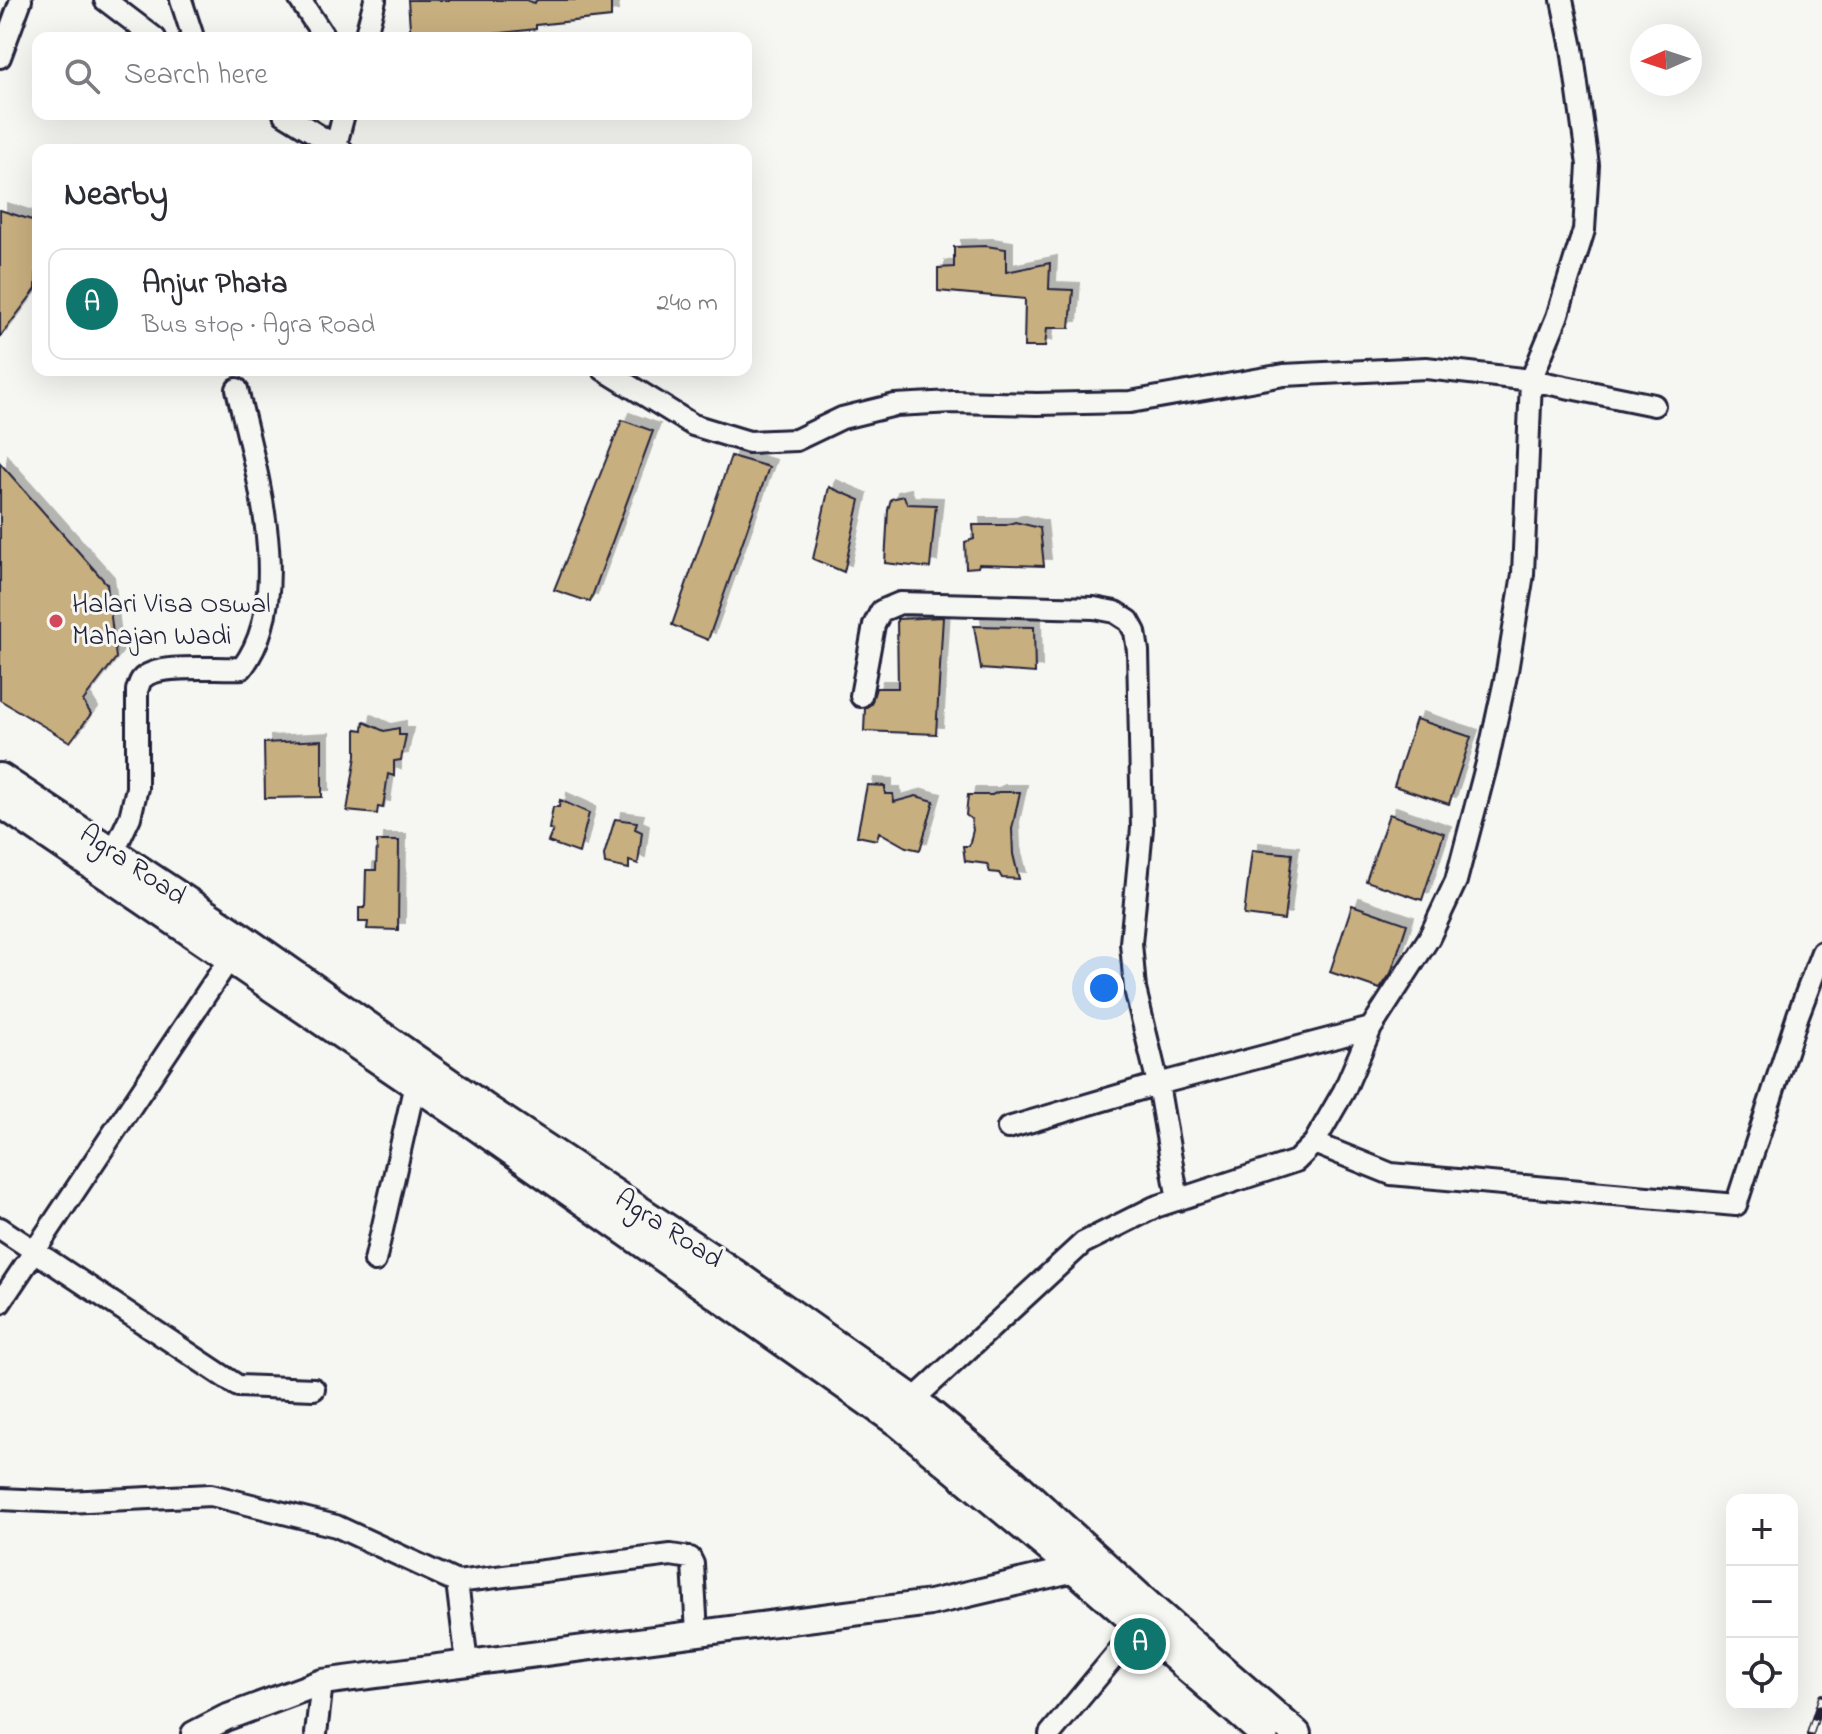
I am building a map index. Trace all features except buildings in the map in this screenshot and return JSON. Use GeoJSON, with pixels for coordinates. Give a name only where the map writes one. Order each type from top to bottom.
{"type":"FeatureCollection","features":[{"type":"Feature","properties":{"kind":"highway","name":"Agra Road"},"geometry":{"type":"LineString","coordinates":[[0,778],[243,939],[486,1109],[729,1270],[906,1411],[1146,1618]]}},
{"type":"Feature","properties":{"kind":"highway","name":"Agra Road"},"geometry":{"type":"LineString","coordinates":[[0,802],[415,1084],[906,1411]]}},
{"type":"Feature","properties":{"kind":"highway"},"geometry":{"type":"LineString","coordinates":[[1146,1618],[1264,1734]]}},
{"type":"Feature","properties":{"kind":"highway"},"geometry":{"type":"LineString","coordinates":[[1146,1618],[1296,1734]]}},
{"type":"Feature","properties":{"kind":"main road"},"geometry":{"type":"LineString","coordinates":[[194,1734],[225,1718],[322,1682],[930,1603],[1086,1564]]}},
{"type":"Feature","properties":{"kind":"street"},"geometry":{"type":"LineString","coordinates":[[0,57],[21,0]]}},
{"type":"Feature","properties":{"kind":"street"},"geometry":{"type":"LineString","coordinates":[[105,0],[147,32]]}},
{"type":"Feature","properties":{"kind":"street"},"geometry":{"type":"LineString","coordinates":[[181,0],[191,32]]}},
{"type":"Feature","properties":{"kind":"street"},"geometry":{"type":"LineString","coordinates":[[300,0],[321,32]]}},
{"type":"Feature","properties":{"kind":"street"},"geometry":{"type":"LineString","coordinates":[[367,32],[375,0]]}},
{"type":"Feature","properties":{"kind":"street"},"geometry":{"type":"LineString","coordinates":[[906,1411],[1083,1243],[1155,1207],[1296,1161],[1314,1143],[1344,1091],[1371,1028],[1429,938],[1456,881],[1487,763],[1507,671],[1523,574],[1531,380],[1557,317],[1584,230],[1588,165],[1572,48],[1562,0]]}},
{"type":"Feature","properties":{"kind":"street"},"geometry":{"type":"LineString","coordinates":[[294,120],[333,144]]}},
{"type":"Feature","properties":{"kind":"street"},"geometry":{"type":"LineString","coordinates":[[340,144],[343,120]]}},
{"type":"Feature","properties":{"kind":"street"},"geometry":{"type":"LineString","coordinates":[[614,376],[693,425],[749,442],[796,440],[842,418],[895,405],[1130,402],[1284,375],[1426,368],[1531,380],[1654,405]]}},
{"type":"Feature","properties":{"kind":"street"},"geometry":{"type":"LineString","coordinates":[[113,853],[130,817],[137,788],[137,690],[142,679],[152,673],[178,668],[242,668],[263,629],[268,604],[267,534],[237,389]]}},
{"type":"Feature","properties":{"kind":"street"},"geometry":{"type":"LineString","coordinates":[[861,696],[874,625],[881,611],[900,603],[1094,608],[1115,612],[1129,621],[1135,632],[1138,651],[1142,782],[1142,828],[1131,943],[1135,989],[1158,1084],[1178,1200]]}},
{"type":"Feature","properties":{"kind":"street"},"geometry":{"type":"LineString","coordinates":[[1314,1143],[1391,1174],[1736,1205],[1798,1015],[1822,952]]}},
{"type":"Feature","properties":{"kind":"street"},"geometry":{"type":"LineString","coordinates":[[0,1303],[230,958]]}},
{"type":"Feature","properties":{"kind":"street"},"geometry":{"type":"LineString","coordinates":[[1008,1128],[1158,1084],[1371,1028]]}},
{"type":"Feature","properties":{"kind":"street"},"geometry":{"type":"LineString","coordinates":[[375,1261],[415,1084]]}},
{"type":"Feature","properties":{"kind":"street"},"geometry":{"type":"LineString","coordinates":[[0,1228],[238,1386],[314,1389]]}},
{"type":"Feature","properties":{"kind":"street"},"geometry":{"type":"LineString","coordinates":[[0,1499],[67,1502],[211,1495],[336,1526],[457,1582],[671,1555],[684,1556],[690,1558],[693,1564],[697,1633]]}},
{"type":"Feature","properties":{"kind":"street"},"geometry":{"type":"LineString","coordinates":[[457,1582],[467,1663]]}},
{"type":"Feature","properties":{"kind":"street"},"geometry":{"type":"LineString","coordinates":[[1050,1734],[1146,1618]]}},
{"type":"Feature","properties":{"kind":"street"},"geometry":{"type":"LineString","coordinates":[[316,1734],[322,1682]]}},
{"type":"Feature","properties":{"kind":"railway"},"geometry":{"type":"LineString","coordinates":[[1810,1734],[1822,1697]]}},
{"type":"Feature","properties":{"kind":"place","name":"Halari Visa Oswal Mahajan Wadi"},"geometry":{"type":"Point","coordinates":[56,621]}},
{"type":"Feature","properties":{"kind":"place","name":"Anjur Phata"},"geometry":{"type":"Point","coordinates":[1140,1644]}}]}
